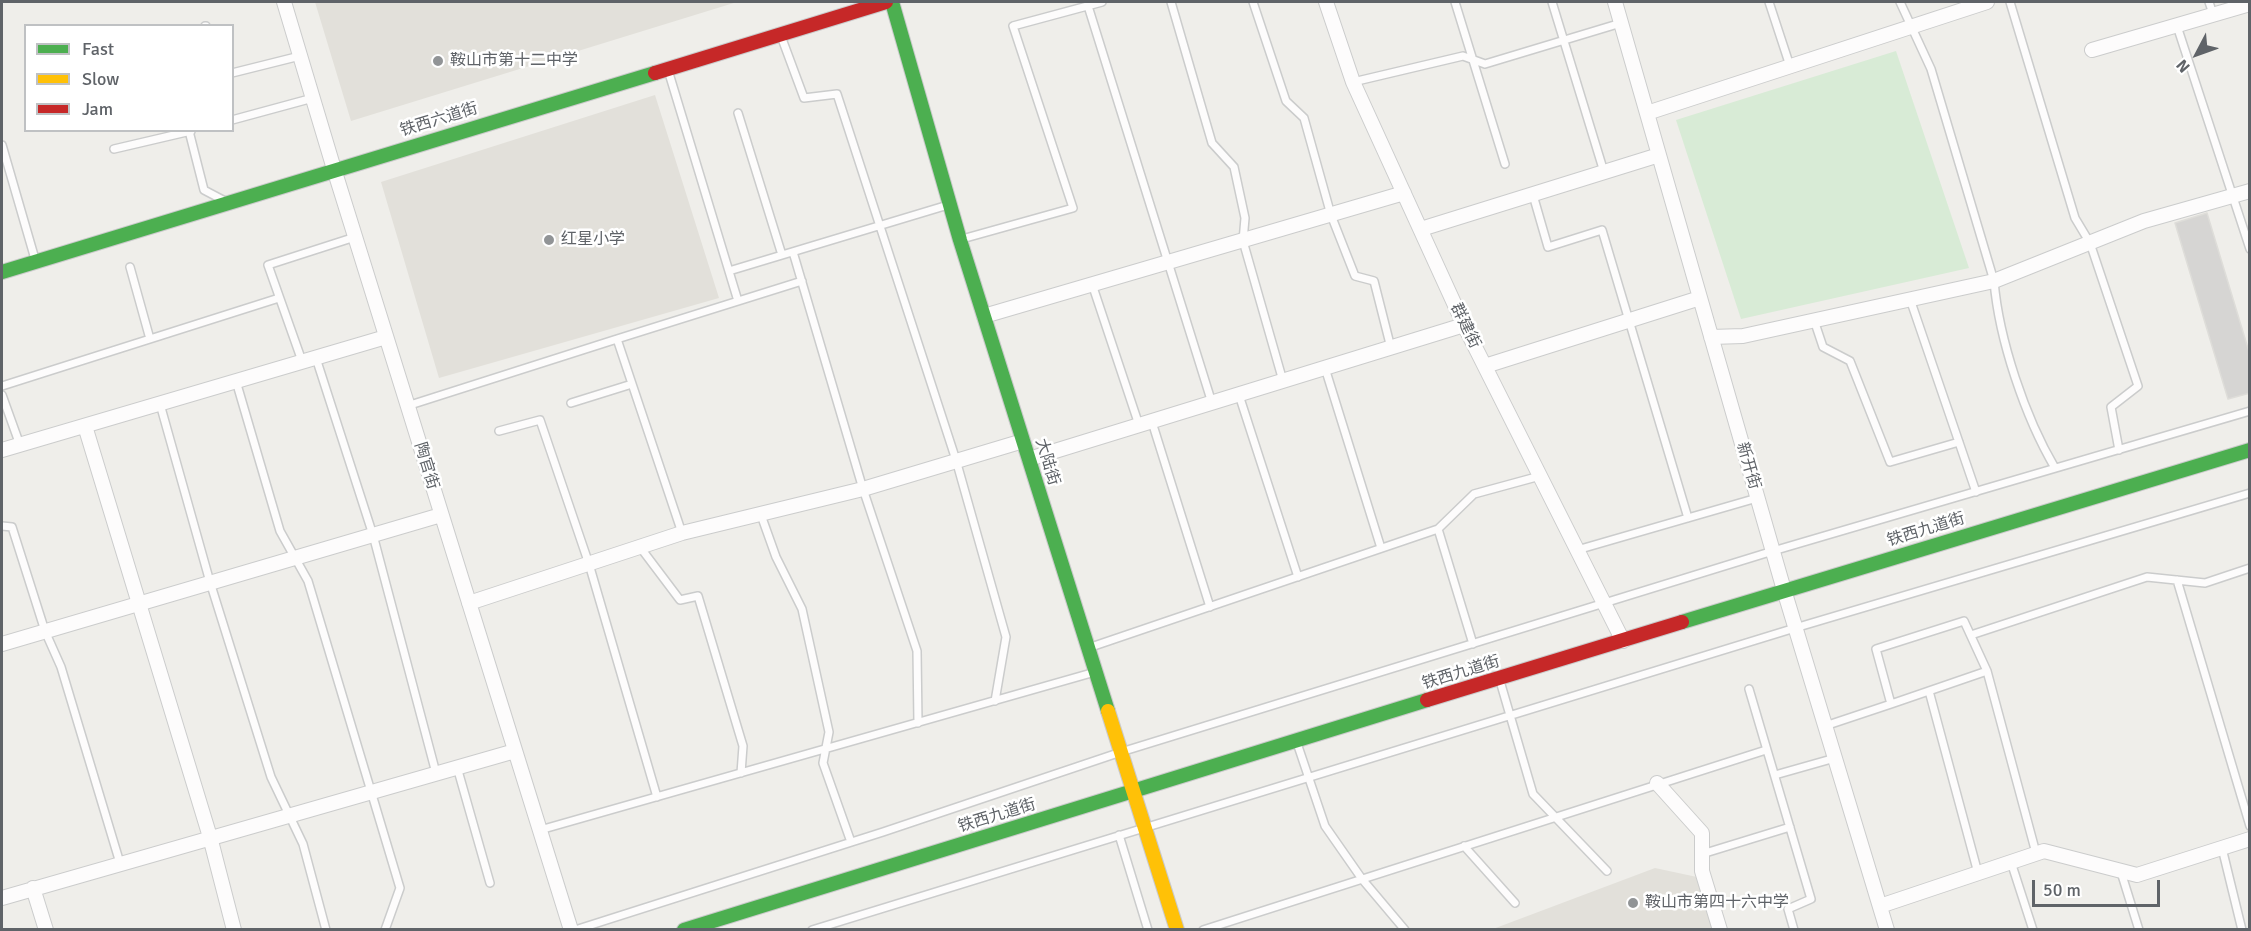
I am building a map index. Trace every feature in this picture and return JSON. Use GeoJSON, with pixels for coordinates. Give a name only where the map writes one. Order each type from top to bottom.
{"type":"FeatureCollection","features":[{"type":"Feature","properties":{"kind":"main road","name":"铁西六道街"},"geometry":{"type":"LineString","coordinates":[[2,272],[886,2]]}},
{"type":"Feature","properties":{"kind":"main road","name":"大陆街"},"geometry":{"type":"LineString","coordinates":[[892,2],[960,240],[1177,930]]}},
{"type":"Feature","properties":{"kind":"main road","name":"铁西九道街"},"geometry":{"type":"LineString","coordinates":[[684,930],[1784,590],[2250,450]]}},
{"type":"Feature","properties":{"kind":"street","name":"陶官街"},"geometry":{"type":"LineString","coordinates":[[284,2],[407,406],[573,930]]}},
{"type":"Feature","properties":{"kind":"street","name":"群建街"},"geometry":{"type":"LineString","coordinates":[[1326,2],[1353,81],[1464,326],[1623,641]]}},
{"type":"Feature","properties":{"kind":"street","name":"新开街"},"geometry":{"type":"LineString","coordinates":[[1615,2],[1795,628],[1887,930]]}},
{"type":"Feature","properties":{"kind":"street"},"geometry":{"type":"LineString","coordinates":[[1647,113],[1987,2]]}},
{"type":"Feature","properties":{"kind":"street"},"geometry":{"type":"LineString","coordinates":[[2092,50],[2177,26],[2211,8],[2250,4]]}},
{"type":"Feature","properties":{"kind":"street"},"geometry":{"type":"LineString","coordinates":[[1421,229],[1659,156]]}},
{"type":"Feature","properties":{"kind":"street"},"geometry":{"type":"LineString","coordinates":[[1711,337],[1743,336],[1994,280],[2144,221],[2250,191]]}},
{"type":"Feature","properties":{"kind":"street"},"geometry":{"type":"LineString","coordinates":[[984,316],[1404,193]]}},
{"type":"Feature","properties":{"kind":"street"},"geometry":{"type":"LineString","coordinates":[[1485,366],[1700,298]]}},
{"type":"Feature","properties":{"kind":"street"},"geometry":{"type":"LineString","coordinates":[[1029,459],[1464,326]]}},
{"type":"Feature","properties":{"kind":"street"},"geometry":{"type":"LineString","coordinates":[[2,450],[386,337]]}},
{"type":"Feature","properties":{"kind":"street"},"geometry":{"type":"LineString","coordinates":[[85,426],[137,604],[210,837],[234,930]]}},
{"type":"Feature","properties":{"kind":"street"},"geometry":{"type":"LineString","coordinates":[[469,603],[682,534],[863,489],[1023,441]]}},
{"type":"Feature","properties":{"kind":"street"},"geometry":{"type":"LineString","coordinates":[[2,644],[441,514]]}},
{"type":"Feature","properties":{"kind":"street"},"geometry":{"type":"LineString","coordinates":[[2,897],[515,751]]}},
{"type":"Feature","properties":{"kind":"street"},"geometry":{"type":"LineString","coordinates":[[1657,783],[1702,833],[1702,871],[1720,930]]}},
{"type":"Feature","properties":{"kind":"street"},"geometry":{"type":"LineString","coordinates":[[1880,906],[2044,850],[2137,875],[2250,839]]}},
{"type":"Feature","properties":{"kind":"street"},"geometry":{"type":"LineString","coordinates":[[33,888],[46,930]]}},
{"type":"Feature","properties":{"kind":"lane"},"geometry":{"type":"LineString","coordinates":[[960,240],[1073,208],[1013,26],[1102,2]]}},
{"type":"Feature","properties":{"kind":"lane"},"geometry":{"type":"LineString","coordinates":[[1171,2],[1212,143],[1234,166],[1245,218],[1243,240],[1283,381]]}},
{"type":"Feature","properties":{"kind":"lane"},"geometry":{"type":"LineString","coordinates":[[1253,2],[1286,101],[1304,118],[1331,214],[1355,276],[1374,281],[1391,348]]}},
{"type":"Feature","properties":{"kind":"lane"},"geometry":{"type":"LineString","coordinates":[[1455,2],[1505,164]]}},
{"type":"Feature","properties":{"kind":"lane"},"geometry":{"type":"LineString","coordinates":[[1552,2],[1604,172]]}},
{"type":"Feature","properties":{"kind":"lane"},"geometry":{"type":"LineString","coordinates":[[1769,2],[1790,66]]}},
{"type":"Feature","properties":{"kind":"lane"},"geometry":{"type":"LineString","coordinates":[[1899,2],[1931,69],[1994,280],[1996,313],[2031,423],[2055,468]]}},
{"type":"Feature","properties":{"kind":"lane"},"geometry":{"type":"LineString","coordinates":[[2010,2],[2075,218],[2090,243],[2138,386],[2111,407],[2119,450]]}},
{"type":"Feature","properties":{"kind":"lane"},"geometry":{"type":"LineString","coordinates":[[1088,6],[1166,263],[1212,403]]}},
{"type":"Feature","properties":{"kind":"lane"},"geometry":{"type":"LineString","coordinates":[[1353,81],[1463,56],[1485,64],[1621,23]]}},
{"type":"Feature","properties":{"kind":"lane"},"geometry":{"type":"LineString","coordinates":[[2177,26],[2250,249]]}},
{"type":"Feature","properties":{"kind":"lane"},"geometry":{"type":"LineString","coordinates":[[780,34],[804,98],[837,94],[956,460],[1006,637],[995,701]]}},
{"type":"Feature","properties":{"kind":"lane"},"geometry":{"type":"LineString","coordinates":[[234,72],[300,56]]}},
{"type":"Feature","properties":{"kind":"lane"},"geometry":{"type":"LineString","coordinates":[[667,68],[738,301]]}},
{"type":"Feature","properties":{"kind":"lane"},"geometry":{"type":"LineString","coordinates":[[234,119],[313,98]]}},
{"type":"Feature","properties":{"kind":"lane"},"geometry":{"type":"LineString","coordinates":[[738,113],[782,255]]}},
{"type":"Feature","properties":{"kind":"lane"},"geometry":{"type":"LineString","coordinates":[[114,149],[186,132]]}},
{"type":"Feature","properties":{"kind":"lane"},"geometry":{"type":"LineString","coordinates":[[190,132],[204,190],[228,202]]}},
{"type":"Feature","properties":{"kind":"lane"},"geometry":{"type":"LineString","coordinates":[[2,145],[36,262]]}},
{"type":"Feature","properties":{"kind":"lane"},"geometry":{"type":"LineString","coordinates":[[1533,195],[1548,247],[1602,230],[1688,518]]}},
{"type":"Feature","properties":{"kind":"lane"},"geometry":{"type":"LineString","coordinates":[[729,271],[950,204]]}},
{"type":"Feature","properties":{"kind":"lane"},"geometry":{"type":"LineString","coordinates":[[355,237],[268,265],[279,298],[309,359],[373,535],[436,773]]}},
{"type":"Feature","properties":{"kind":"lane"},"geometry":{"type":"LineString","coordinates":[[793,252],[863,489],[917,651],[918,723]]}},
{"type":"Feature","properties":{"kind":"lane"},"geometry":{"type":"LineString","coordinates":[[130,267],[150,339]]}},
{"type":"Feature","properties":{"kind":"lane"},"geometry":{"type":"LineString","coordinates":[[407,406],[802,281]]}},
{"type":"Feature","properties":{"kind":"lane"},"geometry":{"type":"LineString","coordinates":[[1092,284],[1146,424],[1210,607]]}},
{"type":"Feature","properties":{"kind":"lane"},"geometry":{"type":"LineString","coordinates":[[2,386],[279,298]]}},
{"type":"Feature","properties":{"kind":"lane"},"geometry":{"type":"LineString","coordinates":[[1910,299],[1976,492]]}},
{"type":"Feature","properties":{"kind":"lane"},"geometry":{"type":"LineString","coordinates":[[1814,321],[1823,347],[1850,361],[1890,462],[1959,442]]}},
{"type":"Feature","properties":{"kind":"lane"},"geometry":{"type":"LineString","coordinates":[[617,339],[682,534]]}},
{"type":"Feature","properties":{"kind":"lane"},"geometry":{"type":"LineString","coordinates":[[1325,368],[1381,548]]}},
{"type":"Feature","properties":{"kind":"lane"},"geometry":{"type":"LineString","coordinates":[[236,381],[280,531],[308,581],[400,888],[385,930]]}},
{"type":"Feature","properties":{"kind":"lane"},"geometry":{"type":"LineString","coordinates":[[571,403],[632,384]]}},
{"type":"Feature","properties":{"kind":"lane"},"geometry":{"type":"LineString","coordinates":[[2,395],[21,445]]}},
{"type":"Feature","properties":{"kind":"lane"},"geometry":{"type":"LineString","coordinates":[[1239,395],[1298,577]]}},
{"type":"Feature","properties":{"kind":"lane"},"geometry":{"type":"LineString","coordinates":[[160,404],[210,582],[271,777],[303,844],[326,930]]}},
{"type":"Feature","properties":{"kind":"lane"},"geometry":{"type":"LineString","coordinates":[[573,930],[851,842],[1121,752],[1773,551],[2250,411]]}},
{"type":"Feature","properties":{"kind":"lane"},"geometry":{"type":"LineString","coordinates":[[500,431],[540,420],[589,564],[657,797]]}},
{"type":"Feature","properties":{"kind":"lane"},"geometry":{"type":"LineString","coordinates":[[1089,648],[1438,529],[1474,494],[1540,476]]}},
{"type":"Feature","properties":{"kind":"lane"},"geometry":{"type":"LineString","coordinates":[[812,930],[1795,628],[2250,493]]}},
{"type":"Feature","properties":{"kind":"lane"},"geometry":{"type":"LineString","coordinates":[[1577,550],[1757,498]]}},
{"type":"Feature","properties":{"kind":"lane"},"geometry":{"type":"LineString","coordinates":[[761,515],[776,557],[790,580],[801,609],[829,732],[823,763],[851,842]]}},
{"type":"Feature","properties":{"kind":"lane"},"geometry":{"type":"LineString","coordinates":[[2,526],[12,527],[45,631],[61,667],[120,863]]}},
{"type":"Feature","properties":{"kind":"lane"},"geometry":{"type":"LineString","coordinates":[[1438,529],[1473,644]]}},
{"type":"Feature","properties":{"kind":"lane"},"geometry":{"type":"LineString","coordinates":[[640,547],[680,600],[698,596],[743,746],[741,774]]}},
{"type":"Feature","properties":{"kind":"lane"},"geometry":{"type":"LineString","coordinates":[[1971,635],[2147,577],[2205,583],[2250,568]]}},
{"type":"Feature","properties":{"kind":"lane"},"geometry":{"type":"LineString","coordinates":[[2177,580],[2250,826]]}},
{"type":"Feature","properties":{"kind":"lane"},"geometry":{"type":"LineString","coordinates":[[1891,704],[1876,649],[1965,621],[1987,670],[2036,853]]}},
{"type":"Feature","properties":{"kind":"lane"},"geometry":{"type":"LineString","coordinates":[[1825,726],[1987,670]]}},
{"type":"Feature","properties":{"kind":"lane"},"geometry":{"type":"LineString","coordinates":[[540,830],[1096,672]]}},
{"type":"Feature","properties":{"kind":"lane"},"geometry":{"type":"LineString","coordinates":[[1499,678],[1533,794],[1607,871]]}},
{"type":"Feature","properties":{"kind":"lane"},"geometry":{"type":"LineString","coordinates":[[1749,689],[1811,899],[1788,909],[1794,930]]}},
{"type":"Feature","properties":{"kind":"lane"},"geometry":{"type":"LineString","coordinates":[[1929,691],[1978,873]]}},
{"type":"Feature","properties":{"kind":"lane"},"geometry":{"type":"LineString","coordinates":[[1296,741],[1325,826],[1362,879],[1405,930]]}},
{"type":"Feature","properties":{"kind":"lane"},"geometry":{"type":"LineString","coordinates":[[1203,930],[1766,750]]}},
{"type":"Feature","properties":{"kind":"lane"},"geometry":{"type":"LineString","coordinates":[[1775,775],[1835,758]]}},
{"type":"Feature","properties":{"kind":"lane"},"geometry":{"type":"LineString","coordinates":[[457,767],[490,883]]}},
{"type":"Feature","properties":{"kind":"lane"},"geometry":{"type":"LineString","coordinates":[[1702,854],[1790,827]]}},
{"type":"Feature","properties":{"kind":"lane"},"geometry":{"type":"LineString","coordinates":[[1119,835],[1148,930]]}},
{"type":"Feature","properties":{"kind":"lane"},"geometry":{"type":"LineString","coordinates":[[1464,846],[1515,903]]}},
{"type":"Feature","properties":{"kind":"lane"},"geometry":{"type":"LineString","coordinates":[[2222,848],[2242,930]]}},
{"type":"Feature","properties":{"kind":"lane"},"geometry":{"type":"LineString","coordinates":[[2011,862],[2033,930]]}},
{"type":"Feature","properties":{"kind":"lane"},"geometry":{"type":"LineString","coordinates":[[2121,871],[2139,930]]}},
{"type":"Feature","properties":{"kind":"shaded area","name":"鞍山市第十二中学"},"geometry":{"type":"Polygon","coordinates":[[[315,2],[737,2],[351,121],[315,2]]]}},
{"type":"Feature","properties":{"kind":"shaded area","name":"红星小学"},"geometry":{"type":"Polygon","coordinates":[[[655,95],[719,298],[439,378],[381,182],[655,95]]]}},
{"type":"Feature","properties":{"kind":"shaded area","name":"鞍山市第四十六中学"},"geometry":{"type":"Polygon","coordinates":[[[1655,868],[1697,877],[1713,929],[1493,929],[1655,868]]]}},
{"type":"Feature","properties":{"kind":"green space"},"geometry":{"type":"Polygon","coordinates":[[[1896,51],[1969,268],[1741,319],[1676,120],[1896,51]]]}},
{"type":"Feature","properties":{"kind":"building"},"geometry":{"type":"Polygon","coordinates":[[[2207,213],[2250,355],[2250,393],[2228,399],[2175,223],[2207,213]]]}},
{"type":"Feature","properties":{"kind":"traffic: fast"},"geometry":{"type":"LineString","coordinates":[[892,2],[960,240],[1108,711]]}},
{"type":"Feature","properties":{"kind":"traffic: fast"},"geometry":{"type":"LineString","coordinates":[[2,272],[655,73]]}},
{"type":"Feature","properties":{"kind":"traffic: fast"},"geometry":{"type":"LineString","coordinates":[[1682,622],[2250,450]]}},
{"type":"Feature","properties":{"kind":"traffic: fast"},"geometry":{"type":"LineString","coordinates":[[684,930],[1427,700]]}},
{"type":"Feature","properties":{"kind":"traffic: slow"},"geometry":{"type":"LineString","coordinates":[[1108,711],[1177,930]]}},
{"type":"Feature","properties":{"kind":"traffic: jam"},"geometry":{"type":"LineString","coordinates":[[655,73],[886,2]]}},
{"type":"Feature","properties":{"kind":"traffic: jam"},"geometry":{"type":"LineString","coordinates":[[1427,700],[1682,622]]}},
{"type":"Feature","properties":{"kind":"place","name":"鞍山市第十二中学"},"geometry":{"type":"Point","coordinates":[438,61]}},
{"type":"Feature","properties":{"kind":"place","name":"红星小学"},"geometry":{"type":"Point","coordinates":[549,240]}},
{"type":"Feature","properties":{"kind":"place","name":"鞍山市第四十六中学"},"geometry":{"type":"Point","coordinates":[1633,903]}}]}
